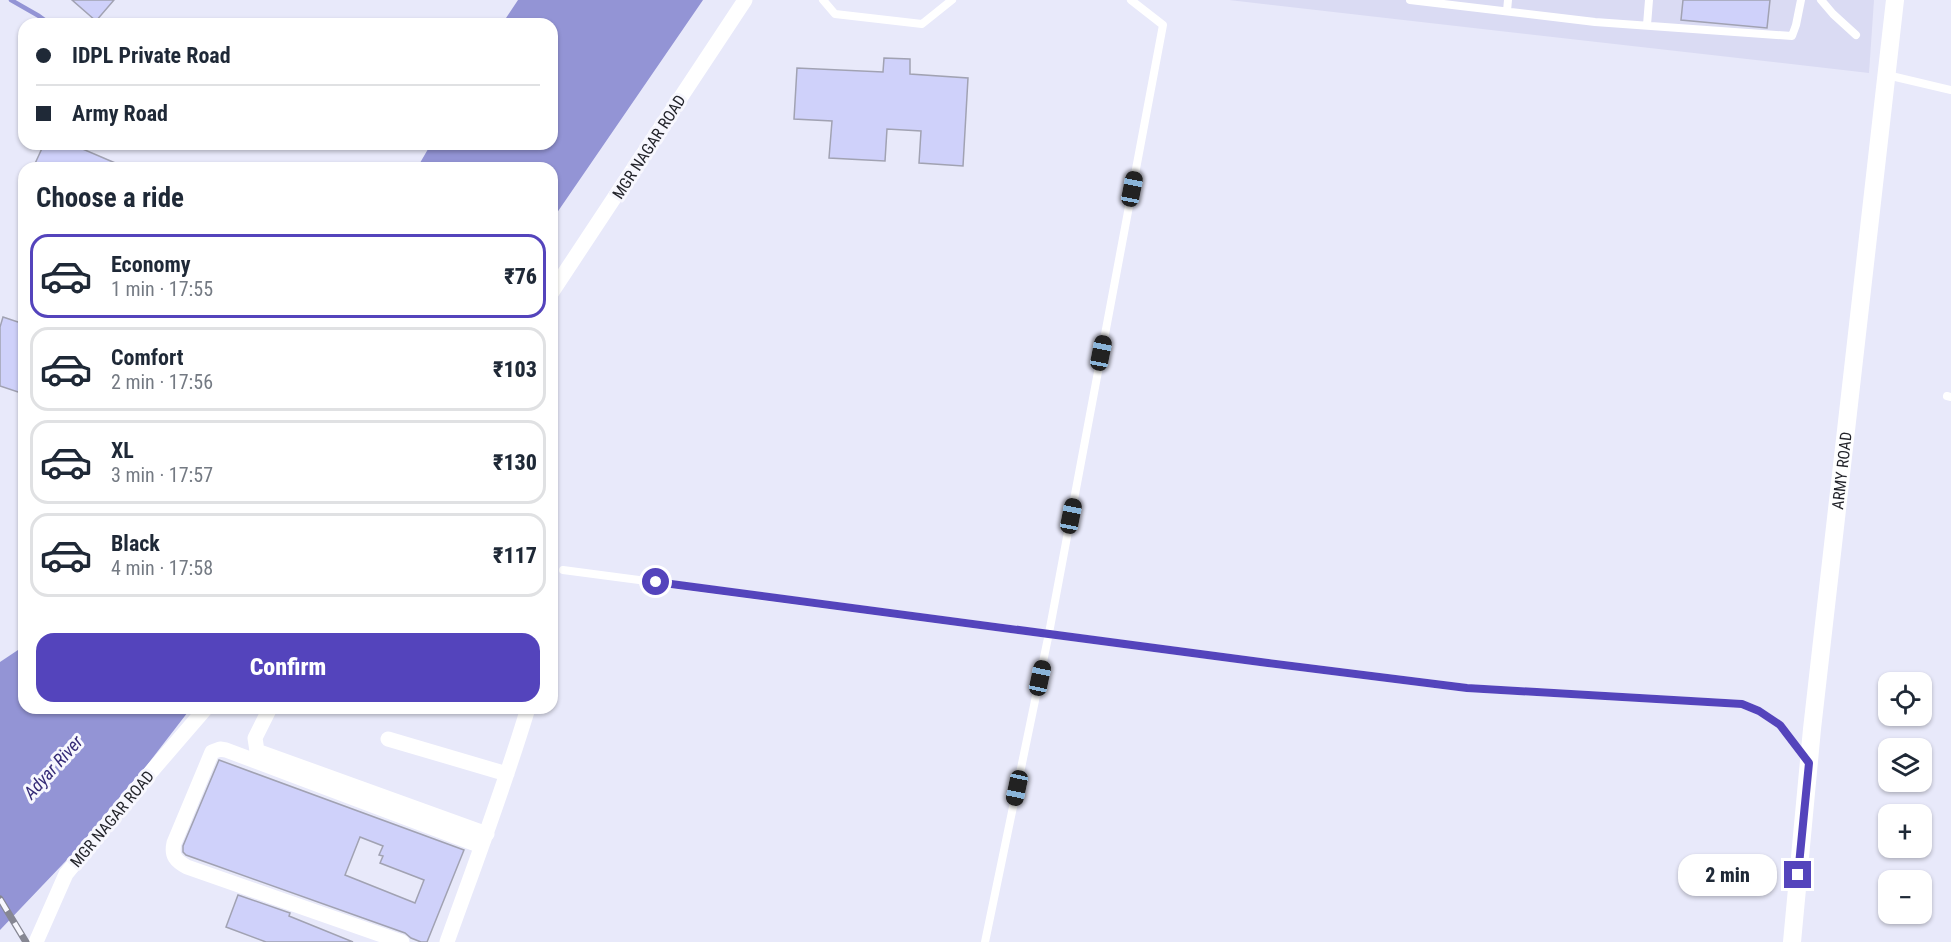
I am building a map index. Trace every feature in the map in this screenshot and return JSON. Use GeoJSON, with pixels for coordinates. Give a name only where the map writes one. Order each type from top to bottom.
{"type":"FeatureCollection","features":[{"type":"Feature","properties":{"kind":"street","name":"MGR NAGAR ROAD"},"geometry":{"type":"LineString","coordinates":[[558,283],[745,0]]}},
{"type":"Feature","properties":{"kind":"street","name":"ARMY ROAD"},"geometry":{"type":"LineString","coordinates":[[1792,942],[1809,763],[1895,0]]}},
{"type":"Feature","properties":{"kind":"street","name":"MGR NAGAR ROAD"},"geometry":{"type":"LineString","coordinates":[[36,942],[66,874],[201,714]]}},
{"type":"Feature","properties":{"kind":"street"},"geometry":{"type":"LineString","coordinates":[[267,714],[255,738],[256,751],[484,840]]}},
{"type":"Feature","properties":{"kind":"street"},"geometry":{"type":"LineString","coordinates":[[447,942],[507,774],[524,714]]}},
{"type":"Feature","properties":{"kind":"street"},"geometry":{"type":"LineString","coordinates":[[388,739],[507,774]]}},
{"type":"Feature","properties":{"kind":"street"},"geometry":{"type":"LineString","coordinates":[[402,942],[177,862],[172,852],[174,843],[212,752],[220,749],[226,750],[484,840]]}},
{"type":"Feature","properties":{"kind":"lane"},"geometry":{"type":"LineString","coordinates":[[822,0],[835,14],[922,24],[952,0]]}},
{"type":"Feature","properties":{"kind":"lane"},"geometry":{"type":"LineString","coordinates":[[985,942],[1049,633],[1163,25],[1131,0]]}},
{"type":"Feature","properties":{"kind":"lane"},"geometry":{"type":"LineString","coordinates":[[1410,0],[1647,26],[1792,36],[1802,0]]}},
{"type":"Feature","properties":{"kind":"lane"},"geometry":{"type":"LineString","coordinates":[[1507,11],[1508,0]]}},
{"type":"Feature","properties":{"kind":"lane"},"geometry":{"type":"LineString","coordinates":[[1647,26],[1649,0]]}},
{"type":"Feature","properties":{"kind":"lane"},"geometry":{"type":"LineString","coordinates":[[1821,0],[1856,35]]}},
{"type":"Feature","properties":{"kind":"lane"},"geometry":{"type":"LineString","coordinates":[[1887,75],[1951,90]]}},
{"type":"Feature","properties":{"kind":"lane"},"geometry":{"type":"LineString","coordinates":[[563,570],[1467,688],[1742,704],[1759,711],[1780,725],[1809,763]]}},
{"type":"Feature","properties":{"kind":"shaded area"},"geometry":{"type":"Polygon","coordinates":[[[1229,0],[1874,0],[1869,73],[1229,0]]]}},
{"type":"Feature","properties":{"kind":"water"},"geometry":{"type":"Polygon","coordinates":[[[518,0],[703,0],[558,211],[558,162],[420,162],[428,150],[558,150],[558,18],[506,18],[518,0]]]}},
{"type":"Feature","properties":{"kind":"water","name":"Adyar River"},"geometry":{"type":"Polygon","coordinates":[[[18,650],[18,714],[186,714],[104,821],[0,930],[0,662],[18,650]]]}},
{"type":"Feature","properties":{"kind":"building"},"geometry":{"type":"Polygon","coordinates":[[[72,0],[114,0],[99,18],[93,18],[72,0]]]}},
{"type":"Feature","properties":{"kind":"building"},"geometry":{"type":"Polygon","coordinates":[[[1683,0],[1770,0],[1767,28],[1681,20],[1683,0]]]}},
{"type":"Feature","properties":{"kind":"building"},"geometry":{"type":"Polygon","coordinates":[[[884,58],[910,59],[910,74],[968,78],[963,166],[919,163],[921,131],[887,129],[885,161],[829,158],[832,121],[794,119],[797,68],[883,72],[884,58]]]}},
{"type":"Feature","properties":{"kind":"building"},"geometry":{"type":"Polygon","coordinates":[[[41,150],[85,150],[113,162],[36,162],[41,150]]]}},
{"type":"Feature","properties":{"kind":"building"},"geometry":{"type":"Polygon","coordinates":[[[3,317],[18,322],[18,392],[0,386],[0,327],[3,317]]]}},
{"type":"Feature","properties":{"kind":"building"},"geometry":{"type":"Polygon","coordinates":[[[219,760],[464,850],[427,942],[421,942],[405,933],[186,855],[183,852],[183,846],[219,760]],[[360,837],[345,875],[415,903],[424,880],[380,863],[383,856],[379,855],[383,846],[360,837]]]}},
{"type":"Feature","properties":{"kind":"building"},"geometry":{"type":"Polygon","coordinates":[[[238,895],[290,913],[289,916],[353,942],[266,942],[226,927],[238,895]]]}},
{"type":"Feature","properties":{"kind":"waterway"},"geometry":{"type":"LineString","coordinates":[[11,0],[42,18]]}},
{"type":"Feature","properties":{"kind":"railway"},"geometry":{"type":"LineString","coordinates":[[0,899],[26,942]]}},
{"type":"Feature","properties":{"kind":"route"},"geometry":{"type":"LineString","coordinates":[[656,582],[1467,688],[1742,704],[1759,711],[1780,725],[1809,763],[1798,875]]}}]}
